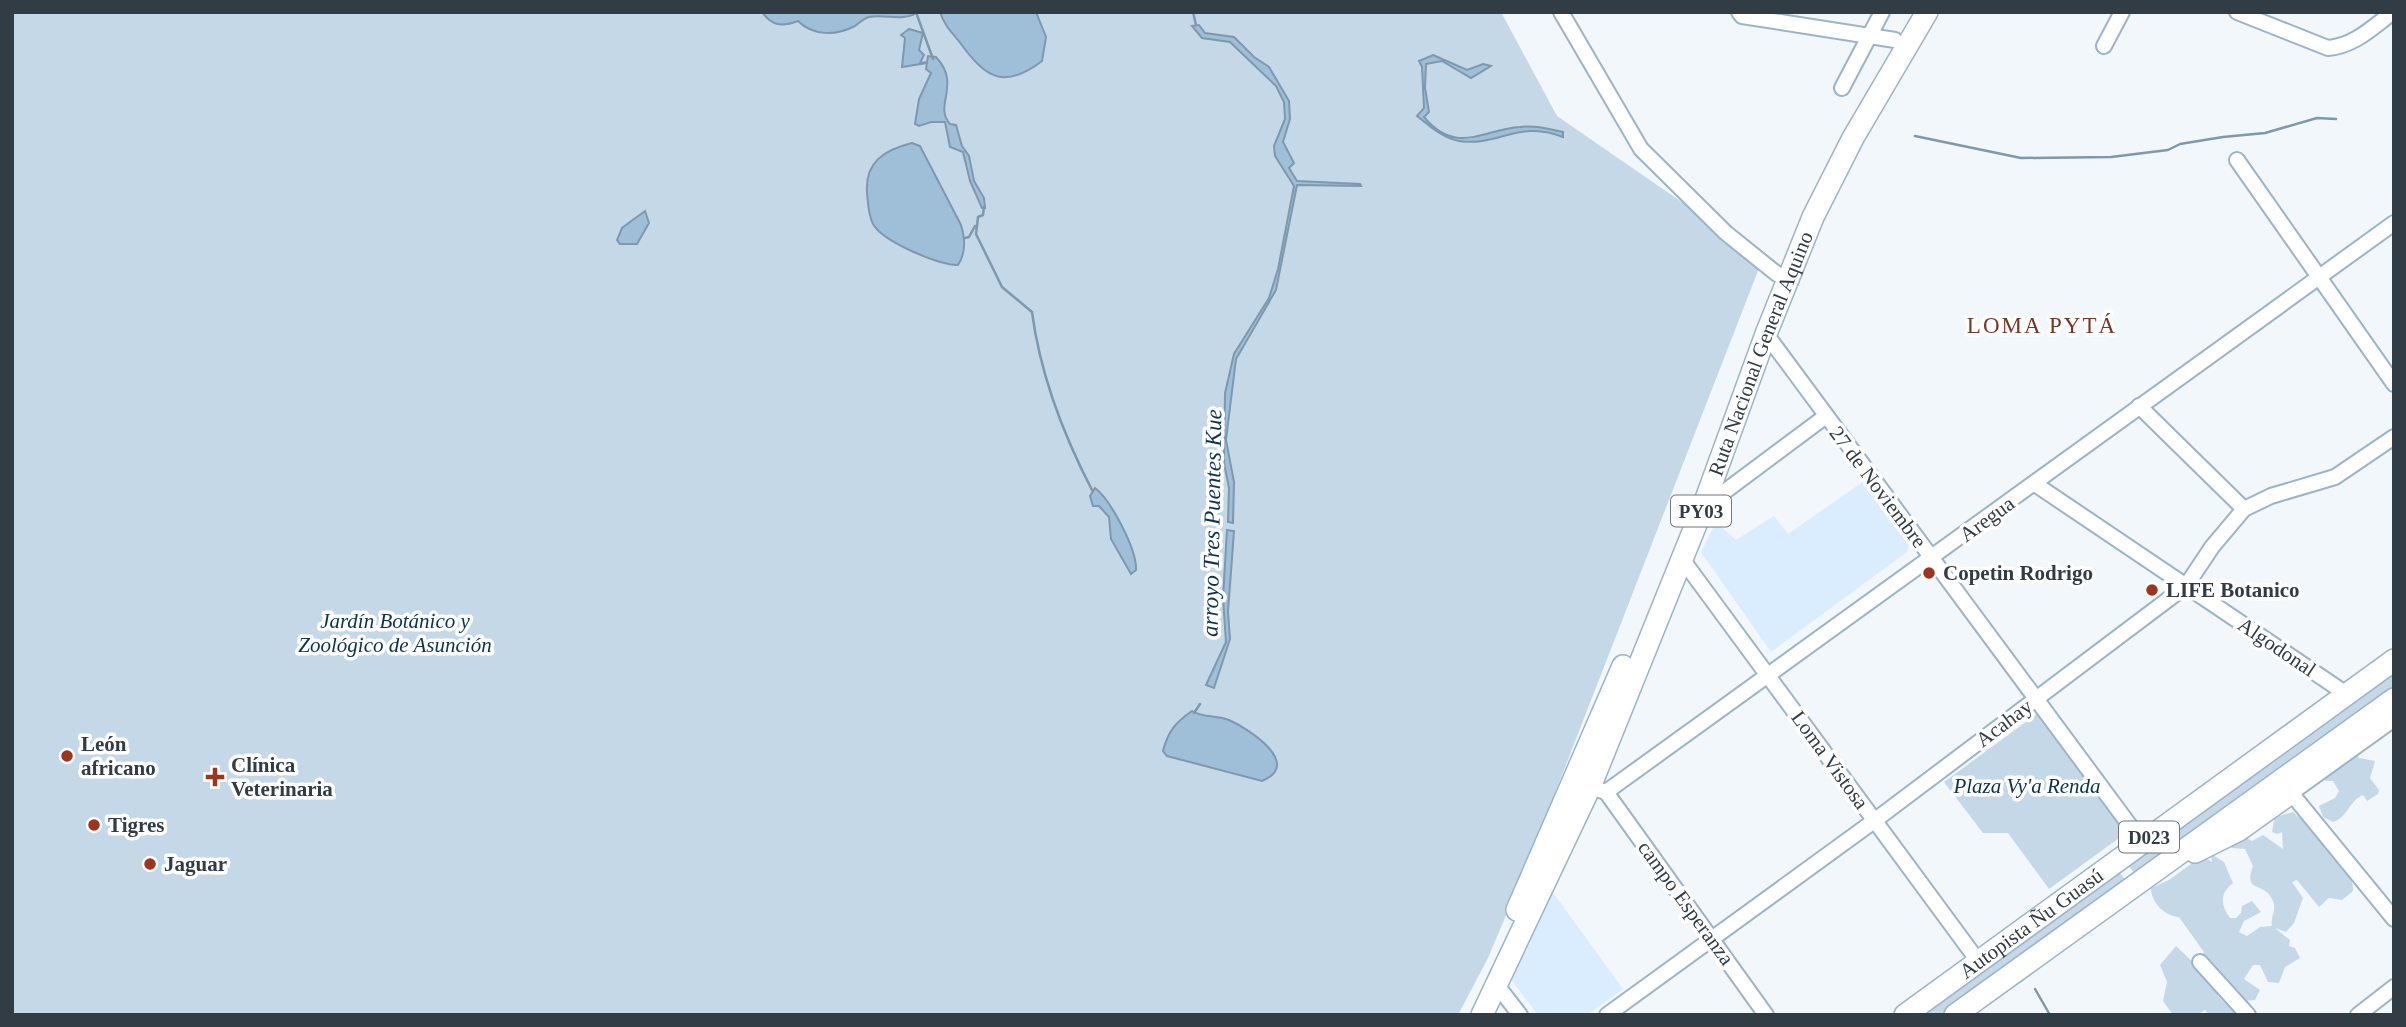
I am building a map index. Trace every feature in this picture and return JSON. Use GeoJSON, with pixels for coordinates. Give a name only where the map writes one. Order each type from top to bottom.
{"type":"FeatureCollection","features":[{"type":"Feature","properties":{"kind":"highway","name":"Ruta Nacional General Aquino"},"geometry":{"type":"LineString","coordinates":[[1468,1015],[1590,787],[1670,552],[1777,274],[1822,173],[1911,12]]}},
{"type":"Feature","properties":{"kind":"highway","name":"Ruta Nacional General Aquino"},"geometry":{"type":"LineString","coordinates":[[1482,1015],[1590,787],[1703,507],[1766,334],[1832,178],[1927,12]]}},
{"type":"Feature","properties":{"kind":"highway"},"geometry":{"type":"LineString","coordinates":[[2371,676],[2394,647]]}},
{"type":"Feature","properties":{"kind":"highway","name":"Autopista Ñu Guasú"},"geometry":{"type":"LineString","coordinates":[[1905,1015],[2394,660]]}},
{"type":"Feature","properties":{"kind":"highway","name":"Autopista Ñu Guasú"},"geometry":{"type":"LineString","coordinates":[[1955,1015],[2394,699]]}},
{"type":"Feature","properties":{"kind":"highway"},"geometry":{"type":"LineString","coordinates":[[2149,874],[2239,830],[2291,793]]}},
{"type":"Feature","properties":{"kind":"street"},"geometry":{"type":"LineString","coordinates":[[1561,12],[1641,149],[1726,233],[1777,274]]}},
{"type":"Feature","properties":{"kind":"street"},"geometry":{"type":"LineString","coordinates":[[1739,12],[1742,16],[1895,40]]}},
{"type":"Feature","properties":{"kind":"street"},"geometry":{"type":"LineString","coordinates":[[1842,88],[1882,12]]}},
{"type":"Feature","properties":{"kind":"street"},"geometry":{"type":"LineString","coordinates":[[2104,46],[2122,12]]}},
{"type":"Feature","properties":{"kind":"street"},"geometry":{"type":"LineString","coordinates":[[2237,12],[2328,48],[2343,47],[2354,41],[2393,12]]}},
{"type":"Feature","properties":{"kind":"street"},"geometry":{"type":"LineString","coordinates":[[2237,160],[2394,384]]}},
{"type":"Feature","properties":{"kind":"street","name":"Aregua"},"geometry":{"type":"LineString","coordinates":[[1590,787],[1767,674],[1932,559],[2394,223]]}},
{"type":"Feature","properties":{"kind":"street","name":"27 de Noviembre"},"geometry":{"type":"LineString","coordinates":[[1766,334],[2142,842]]}},
{"type":"Feature","properties":{"kind":"street"},"geometry":{"type":"LineString","coordinates":[[2139,406],[2244,509]]}},
{"type":"Feature","properties":{"kind":"street"},"geometry":{"type":"LineString","coordinates":[[1703,507],[1826,416]]}},
{"type":"Feature","properties":{"kind":"street","name":"Acahay"},"geometry":{"type":"LineString","coordinates":[[1607,1015],[1874,821],[2186,586],[2212,547],[2244,509],[2271,496],[2335,477],[2394,436]]}},
{"type":"Feature","properties":{"kind":"street","name":"Algodonal"},"geometry":{"type":"LineString","coordinates":[[2035,484],[2345,693]]}},
{"type":"Feature","properties":{"kind":"street","name":"Loma Vistosa"},"geometry":{"type":"LineString","coordinates":[[1682,559],[1978,961]]}},
{"type":"Feature","properties":{"kind":"street"},"geometry":{"type":"LineString","coordinates":[[2394,719],[2291,793],[2394,919]]}},
{"type":"Feature","properties":{"kind":"street","name":"campo Esperanza"},"geometry":{"type":"LineString","coordinates":[[1590,787],[1711,938],[1766,1015]]}},
{"type":"Feature","properties":{"kind":"street"},"geometry":{"type":"LineString","coordinates":[[2200,961],[2248,1015]]}},
{"type":"Feature","properties":{"kind":"street"},"geometry":{"type":"LineString","coordinates":[[1496,984],[1520,1015]]}},
{"type":"Feature","properties":{"kind":"street"},"geometry":{"type":"LineString","coordinates":[[2358,1015],[2394,987]]}},
{"type":"Feature","properties":{"kind":"shaded area"},"geometry":{"type":"Polygon","coordinates":[[[762,12],[918,12],[907,17],[869,17],[848,29],[825,33],[811,30],[798,21],[778,24],[762,12]]]}},
{"type":"Feature","properties":{"kind":"shaded area"},"geometry":{"type":"Polygon","coordinates":[[[940,12],[1036,12],[1046,37],[1042,61],[1017,75],[1006,77],[988,72],[970,56],[944,22],[940,12]]]}},
{"type":"Feature","properties":{"kind":"shaded area"},"geometry":{"type":"Polygon","coordinates":[[[1199,25],[1205,33],[1234,37],[1254,57],[1269,67],[1289,101],[1290,119],[1283,142],[1294,163],[1289,168],[1297,181],[1361,186],[1297,185],[1276,290],[1236,359],[1226,440],[1234,482],[1233,523],[1228,522],[1229,488],[1224,463],[1225,393],[1234,354],[1269,298],[1278,269],[1294,186],[1275,156],[1274,146],[1285,119],[1284,102],[1276,86],[1230,42],[1202,38],[1192,26],[1199,25]]]}},
{"type":"Feature","properties":{"kind":"shaded area"},"geometry":{"type":"Polygon","coordinates":[[[909,29],[923,33],[919,50],[924,55],[920,63],[927,62],[928,56],[936,57],[943,67],[947,77],[944,109],[946,117],[950,124],[956,125],[962,146],[969,156],[974,181],[984,198],[985,208],[982,208],[970,181],[963,152],[950,147],[945,122],[931,122],[919,126],[915,124],[919,99],[931,73],[926,69],[927,63],[902,67],[905,38],[901,35],[909,29]]]}},
{"type":"Feature","properties":{"kind":"shaded area"},"geometry":{"type":"Polygon","coordinates":[[[1433,55],[1467,70],[1483,64],[1491,66],[1471,78],[1442,61],[1426,64],[1425,88],[1429,112],[1424,117],[1436,129],[1459,138],[1531,127],[1563,132],[1563,137],[1534,131],[1473,142],[1459,141],[1441,134],[1417,116],[1424,108],[1422,67],[1419,61],[1433,55]]]}},
{"type":"Feature","properties":{"kind":"shaded area"},"geometry":{"type":"Polygon","coordinates":[[[912,143],[920,146],[961,225],[964,245],[958,265],[925,257],[899,245],[879,231],[871,220],[867,182],[873,165],[893,149],[912,143]]]}},
{"type":"Feature","properties":{"kind":"shaded area"},"geometry":{"type":"Polygon","coordinates":[[[645,211],[649,223],[637,244],[620,244],[617,240],[622,228],[645,211]]]}},
{"type":"Feature","properties":{"kind":"shaded area"},"geometry":{"type":"Polygon","coordinates":[[[1870,477],[1910,542],[1907,552],[1771,652],[1701,552],[1716,522],[1736,540],[1774,516],[1788,534],[1870,477]]]}},
{"type":"Feature","properties":{"kind":"shaded area"},"geometry":{"type":"Polygon","coordinates":[[[1095,488],[1122,525],[1135,561],[1136,570],[1131,574],[1111,539],[1109,517],[1099,506],[1093,506],[1090,496],[1095,488]]]}},
{"type":"Feature","properties":{"kind":"shaded area"},"geometry":{"type":"Polygon","coordinates":[[[1227,530],[1234,531],[1228,612],[1230,639],[1214,688],[1206,685],[1226,642],[1223,598],[1227,530]]]}},
{"type":"Feature","properties":{"kind":"shaded area"},"geometry":{"type":"Polygon","coordinates":[[[1192,711],[1229,720],[1259,739],[1275,757],[1277,766],[1273,774],[1262,781],[1167,756],[1163,751],[1170,732],[1192,711]]]}},
{"type":"Feature","properties":{"kind":"shaded area"},"geometry":{"type":"Polygon","coordinates":[[[1549,887],[1623,989],[1587,1015],[1538,1015],[1507,974],[1549,887]]]}},
{"type":"Feature","properties":{"kind":"green space","name":"Jardín Botánico y Zoológico de Asunción"},"geometry":{"type":"Polygon","coordinates":[[[12,12],[1501,12],[1557,116],[1763,258],[1527,865],[1488,958],[1458,1015],[12,1015],[12,12]]]}},
{"type":"Feature","properties":{"kind":"green space"},"geometry":{"type":"Polygon","coordinates":[[[2394,671],[2394,694],[2137,876],[2125,862],[2394,671]]]}},
{"type":"Feature","properties":{"kind":"green space","name":"Plaza Vy'a Renda"},"geometry":{"type":"Polygon","coordinates":[[[2038,713],[2126,833],[2049,889],[2008,833],[1983,833],[1944,782],[2038,713]]]}},
{"type":"Feature","properties":{"kind":"green space"},"geometry":{"type":"Polygon","coordinates":[[[2356,753],[2359,758],[2375,761],[2370,778],[2379,790],[2378,794],[2367,801],[2363,795],[2358,798],[2342,817],[2333,822],[2323,817],[2319,806],[2335,798],[2339,791],[2333,781],[2326,781],[2322,774],[2356,753]]]}},
{"type":"Feature","properties":{"kind":"green space"},"geometry":{"type":"Polygon","coordinates":[[[2293,812],[2331,845],[2333,859],[2348,872],[2353,891],[2342,900],[2329,898],[2319,907],[2297,880],[2292,882],[2303,898],[2294,923],[2286,932],[2275,928],[2290,940],[2289,946],[2295,948],[2300,958],[2285,967],[2279,983],[2268,982],[2260,965],[2253,965],[2244,979],[2260,990],[2255,1000],[2243,1001],[2238,990],[2227,986],[2226,979],[2216,979],[2218,996],[2237,1015],[2209,1015],[2205,1010],[2197,1015],[2173,1015],[2163,1001],[2167,982],[2160,965],[2176,946],[2197,966],[2212,974],[2213,963],[2202,957],[2204,952],[2179,917],[2168,914],[2159,907],[2151,888],[2169,880],[2202,856],[2212,862],[2211,854],[2224,862],[2233,883],[2223,899],[2224,908],[2230,918],[2236,918],[2241,913],[2242,906],[2252,901],[2261,912],[2244,921],[2239,932],[2247,936],[2260,927],[2272,926],[2272,899],[2264,890],[2252,884],[2250,880],[2253,866],[2245,849],[2232,848],[2228,844],[2245,830],[2247,838],[2252,841],[2263,835],[2283,849],[2282,832],[2272,832],[2274,820],[2293,812]]]}},
{"type":"Feature","properties":{"kind":"green space"},"geometry":{"type":"Polygon","coordinates":[[[2116,868],[2128,883],[1949,1015],[1919,1015],[2116,868]]]}},
{"type":"Feature","properties":{"kind":"waterway","name":"arroyo Tres Puentes Kue"},"geometry":{"type":"LineString","coordinates":[[1193,12],[1196,25]]}},
{"type":"Feature","properties":{"kind":"waterway"},"geometry":{"type":"LineString","coordinates":[[917,15],[933,59]]}},
{"type":"Feature","properties":{"kind":"waterway"},"geometry":{"type":"LineString","coordinates":[[1915,136],[2021,158],[2111,157],[2168,150],[2180,144],[2223,137],[2265,133],[2317,118],[2336,119]]}},
{"type":"Feature","properties":{"kind":"waterway"},"geometry":{"type":"LineString","coordinates":[[984,207],[983,215],[978,217],[976,234],[1002,287],[1032,312],[1047,381],[1072,448],[1092,490]]}},
{"type":"Feature","properties":{"kind":"waterway"},"geometry":{"type":"LineString","coordinates":[[965,238],[969,237],[975,226]]}},
{"type":"Feature","properties":{"kind":"waterway","name":"arroyo Tres Puentes Kue"},"geometry":{"type":"LineString","coordinates":[[1194,713],[1200,704]]}},
{"type":"Feature","properties":{"kind":"waterway"},"geometry":{"type":"LineString","coordinates":[[2035,989],[2050,1015]]}},
{"type":"Feature","properties":{"kind":"place","name":"Copetin Rodrigo"},"geometry":{"type":"Point","coordinates":[1929,573]}},
{"type":"Feature","properties":{"kind":"place","name":"LIFE Botanico"},"geometry":{"type":"Point","coordinates":[2152,590]}},
{"type":"Feature","properties":{"kind":"place","name":"León africano"},"geometry":{"type":"Point","coordinates":[67,756]}},
{"type":"Feature","properties":{"kind":"place","name":"Clínica Veterinaria"},"geometry":{"type":"Point","coordinates":[215,777]}},
{"type":"Feature","properties":{"kind":"place","name":"Tigres"},"geometry":{"type":"Point","coordinates":[94,825]}},
{"type":"Feature","properties":{"kind":"place","name":"Jaguar"},"geometry":{"type":"Point","coordinates":[150,864]}},
{"type":"Feature","properties":{"kind":"district","name":"LOMA PYTÁ"},"geometry":{"type":"Point","coordinates":[2042,325]}}]}
